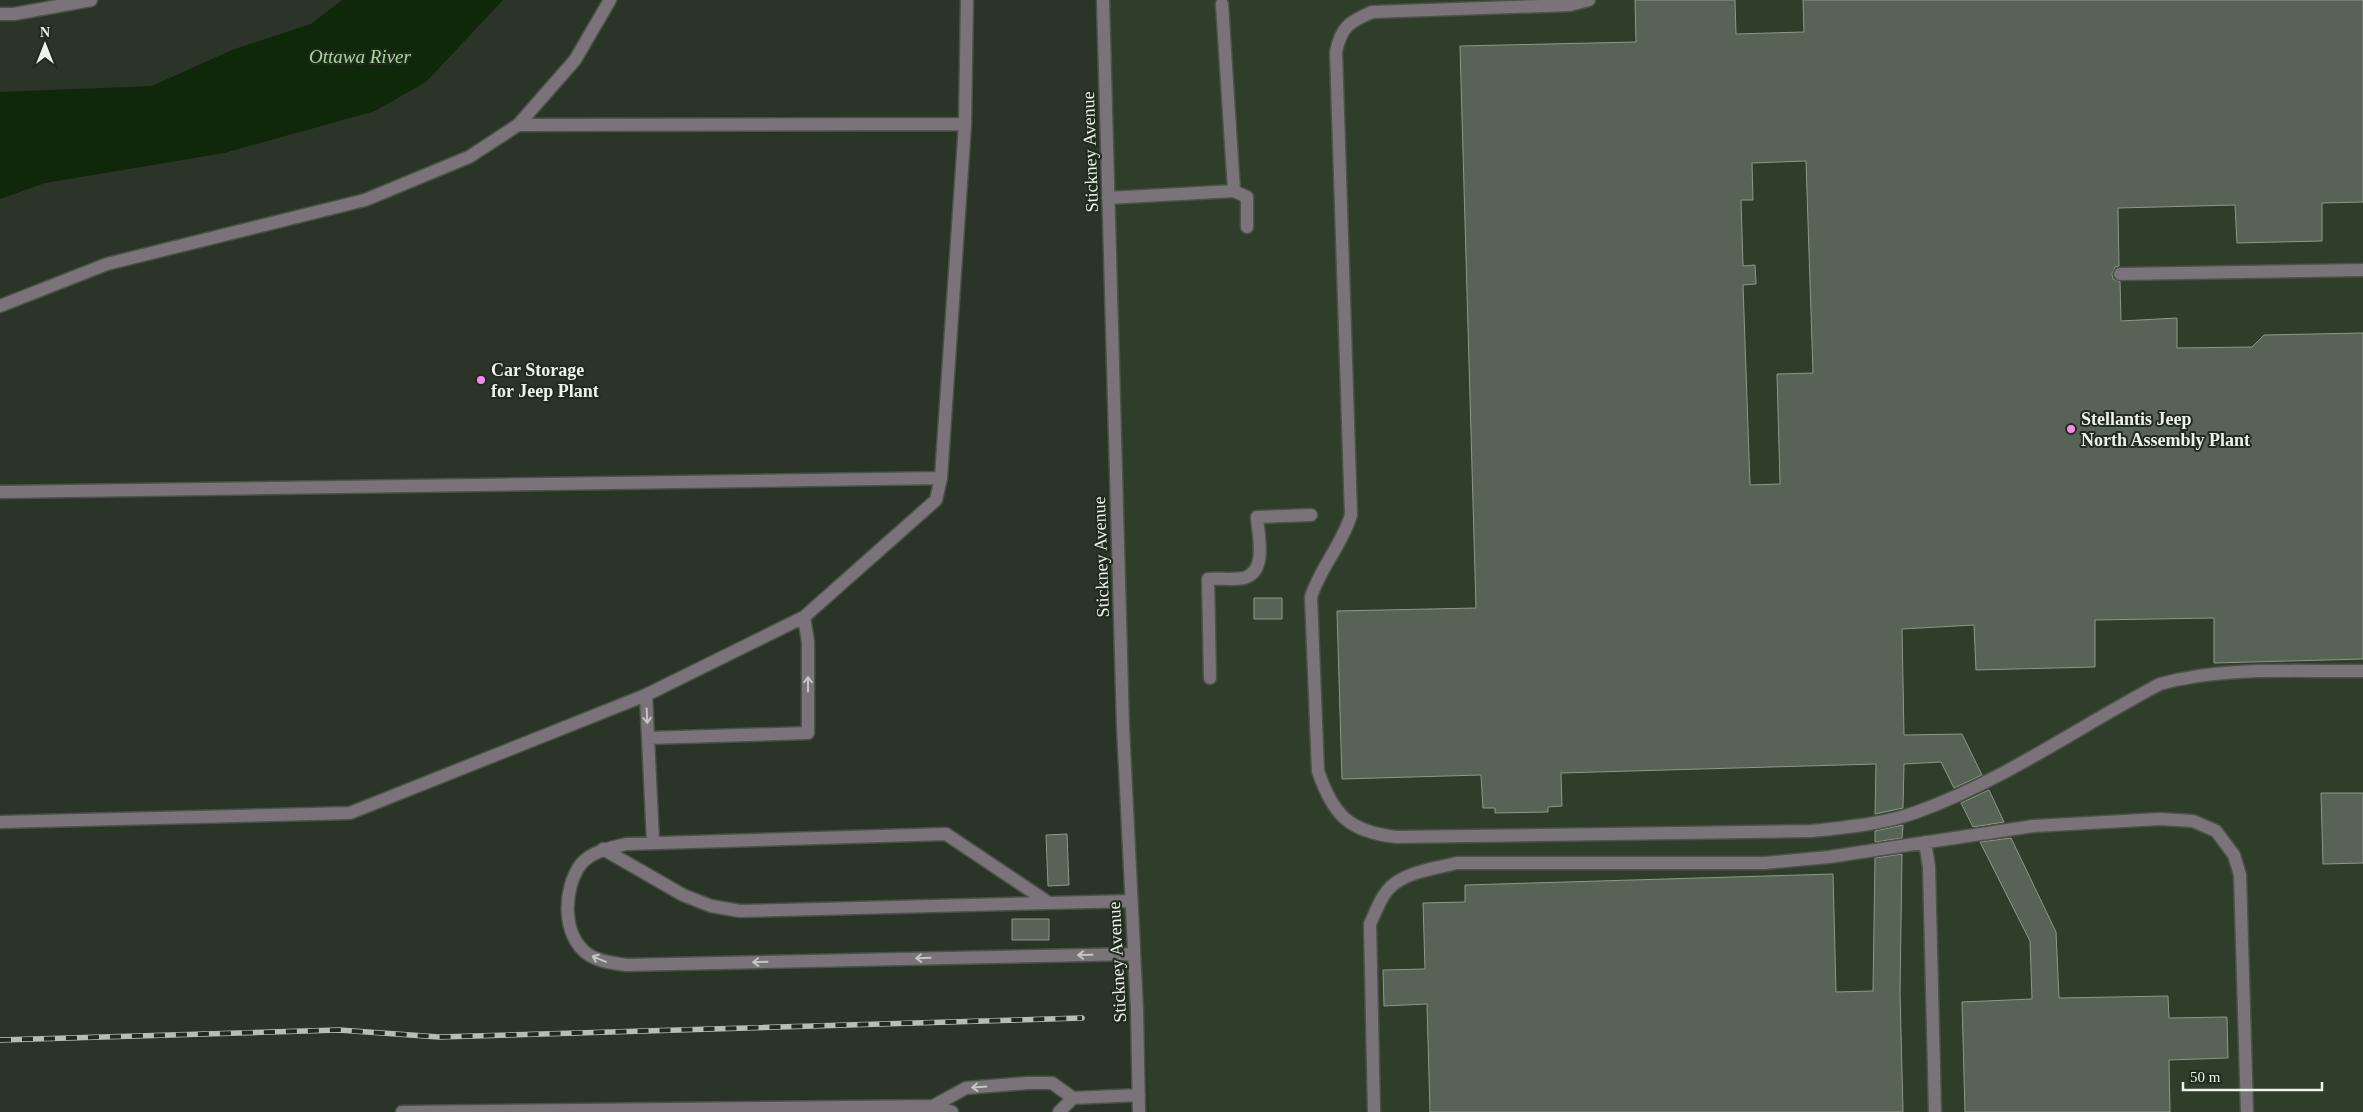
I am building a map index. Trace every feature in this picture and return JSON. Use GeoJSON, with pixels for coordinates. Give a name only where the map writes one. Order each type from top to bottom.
{"type":"FeatureCollection","features":[{"type":"Feature","properties":{"kind":"street"},"geometry":{"type":"LineString","coordinates":[[0,14],[14,14],[91,0]]}},
{"type":"Feature","properties":{"kind":"street"},"geometry":{"type":"LineString","coordinates":[[0,306],[107,264],[366,200],[469,157],[518,125],[575,60],[610,0]]}},
{"type":"Feature","properties":{"kind":"street"},"geometry":{"type":"LineString","coordinates":[[0,822],[350,813],[646,695],[804,617],[936,500],[941,478],[965,124],[967,0]]}},
{"type":"Feature","properties":{"kind":"street","name":"Stickney Avenue"},"geometry":{"type":"LineString","coordinates":[[1103,0],[1122,691],[1139,1112]]}},
{"type":"Feature","properties":{"kind":"street"},"geometry":{"type":"LineString","coordinates":[[1589,0],[1570,5],[1372,12],[1354,20],[1339,34],[1336,52],[1351,516],[1348,527],[1315,585],[1311,597],[1318,771],[1325,794],[1338,812],[1355,826],[1373,834],[1397,837],[1812,830],[1867,825],[1916,812],[2006,771],[2160,684],[2185,677],[2232,672],[2363,671]]}},
{"type":"Feature","properties":{"kind":"street"},"geometry":{"type":"LineString","coordinates":[[1222,4],[1234,190]]}},
{"type":"Feature","properties":{"kind":"street"},"geometry":{"type":"LineString","coordinates":[[518,125],[965,124]]}},
{"type":"Feature","properties":{"kind":"street"},"geometry":{"type":"LineString","coordinates":[[1108,198],[1234,190],[1247,197],[1247,227]]}},
{"type":"Feature","properties":{"kind":"street"},"geometry":{"type":"LineString","coordinates":[[2120,274],[2363,270]]}},
{"type":"Feature","properties":{"kind":"street"},"geometry":{"type":"LineString","coordinates":[[0,492],[941,478]]}},
{"type":"Feature","properties":{"kind":"street"},"geometry":{"type":"LineString","coordinates":[[1210,678],[1208,579],[1244,578],[1253,573],[1258,566],[1260,555],[1257,517],[1311,514]]}},
{"type":"Feature","properties":{"kind":"street"},"geometry":{"type":"LineString","coordinates":[[648,738],[808,733],[808,642],[807,624],[804,617]]}},
{"type":"Feature","properties":{"kind":"street"},"geometry":{"type":"LineString","coordinates":[[646,695],[653,842]]}},
{"type":"Feature","properties":{"kind":"street"},"geometry":{"type":"LineString","coordinates":[[1374,1112],[1370,924],[1379,904],[1394,884],[1425,870],[1457,863],[1765,863],[1829,857],[2034,826],[2160,819],[2193,821],[2216,831],[2234,855],[2240,875],[2247,1112]]}},
{"type":"Feature","properties":{"kind":"street"},"geometry":{"type":"LineString","coordinates":[[1049,902],[946,834],[626,844],[603,849],[582,863],[569,886],[568,910],[571,929],[577,942],[589,954],[606,962],[626,965],[1134,954]]}},
{"type":"Feature","properties":{"kind":"street"},"geometry":{"type":"LineString","coordinates":[[1925,842],[1929,867],[1935,1112]]}},
{"type":"Feature","properties":{"kind":"street"},"geometry":{"type":"LineString","coordinates":[[603,849],[683,895],[711,906],[740,911],[1131,901]]}},
{"type":"Feature","properties":{"kind":"street"},"geometry":{"type":"LineString","coordinates":[[933,1106],[966,1088],[1027,1083],[1052,1083],[1073,1098],[1139,1095]]}},
{"type":"Feature","properties":{"kind":"street"},"geometry":{"type":"LineString","coordinates":[[1059,1112],[1073,1098]]}},
{"type":"Feature","properties":{"kind":"street"},"geometry":{"type":"LineString","coordinates":[[402,1112],[853,1109],[933,1106],[952,1112]]}},
{"type":"Feature","properties":{"kind":"shaded area"},"geometry":{"type":"Polygon","coordinates":[[[1101,0],[2363,0],[2363,1112],[1149,1112],[1114,394],[1101,0]]]}},
{"type":"Feature","properties":{"kind":"water","name":"Ottawa River"},"geometry":{"type":"Polygon","coordinates":[[[342,0],[503,0],[426,82],[375,111],[224,153],[45,183],[0,199],[0,92],[152,86],[232,50],[311,24],[342,0]]]}},
{"type":"Feature","properties":{"kind":"building","name":"Stellantis Jeep North Assembly Plant"},"geometry":{"type":"Polygon","coordinates":[[[1635,0],[1735,0],[1736,34],[1804,32],[1803,0],[2363,0],[2363,202],[2322,203],[2322,241],[2237,243],[2235,205],[2118,208],[2119,266],[2115,267],[2112,274],[2113,279],[2120,282],[2121,321],[2177,318],[2177,348],[2252,347],[2264,335],[2363,333],[2363,659],[2214,663],[2214,618],[2095,620],[2095,667],[1976,670],[1974,625],[1902,629],[1904,735],[1962,734],[1982,775],[1954,788],[1941,762],[1904,764],[1903,808],[1875,814],[1876,764],[1561,773],[1562,806],[1548,807],[1548,812],[1495,813],[1495,808],[1483,808],[1481,775],[1342,779],[1337,611],[1476,608],[1460,46],[1636,42],[1635,0]],[[1806,161],[1752,163],[1753,200],[1741,200],[1743,266],[1755,265],[1756,284],[1743,285],[1750,485],[1780,484],[1777,374],[1813,373],[1806,161]]]}},
{"type":"Feature","properties":{"kind":"building"},"geometry":{"type":"Polygon","coordinates":[[[1254,598],[1282,598],[1282,619],[1254,619],[1254,598]]]}},
{"type":"Feature","properties":{"kind":"building"},"geometry":{"type":"Polygon","coordinates":[[[1989,790],[2004,822],[1973,827],[1961,803],[1989,790]]]}},
{"type":"Feature","properties":{"kind":"building"},"geometry":{"type":"Polygon","coordinates":[[[2321,793],[2363,793],[2363,863],[2323,864],[2321,793]]]}},
{"type":"Feature","properties":{"kind":"building"},"geometry":{"type":"Polygon","coordinates":[[[1903,825],[1902,838],[1875,842],[1875,831],[1903,825]]]}},
{"type":"Feature","properties":{"kind":"building"},"geometry":{"type":"Polygon","coordinates":[[[1067,834],[1069,885],[1048,886],[1046,835],[1067,834]]]}},
{"type":"Feature","properties":{"kind":"building"},"geometry":{"type":"Polygon","coordinates":[[[2011,838],[2056,932],[2059,998],[2168,996],[2169,1018],[2227,1017],[2228,1058],[2169,1060],[2170,1112],[1965,1112],[1962,1002],[2032,999],[2030,941],[1980,842],[2011,838]]]}},
{"type":"Feature","properties":{"kind":"building"},"geometry":{"type":"Polygon","coordinates":[[[1902,854],[1900,992],[1903,1112],[1430,1112],[1427,1004],[1384,1006],[1383,970],[1425,969],[1423,903],[1465,902],[1465,885],[1833,874],[1836,992],[1873,991],[1875,858],[1902,854]]]}},
{"type":"Feature","properties":{"kind":"building"},"geometry":{"type":"Polygon","coordinates":[[[1012,919],[1049,919],[1049,940],[1012,940],[1012,919]]]}},
{"type":"Feature","properties":{"kind":"railway"},"geometry":{"type":"LineString","coordinates":[[0,1040],[339,1030],[439,1037],[1082,1018]]}},
{"type":"Feature","properties":{"kind":"place","name":"Car Storage for Jeep Plant"},"geometry":{"type":"Point","coordinates":[481,380]}},
{"type":"Feature","properties":{"kind":"place","name":"Stellantis Jeep North Assembly Plant"},"geometry":{"type":"Point","coordinates":[2071,429]}}]}
